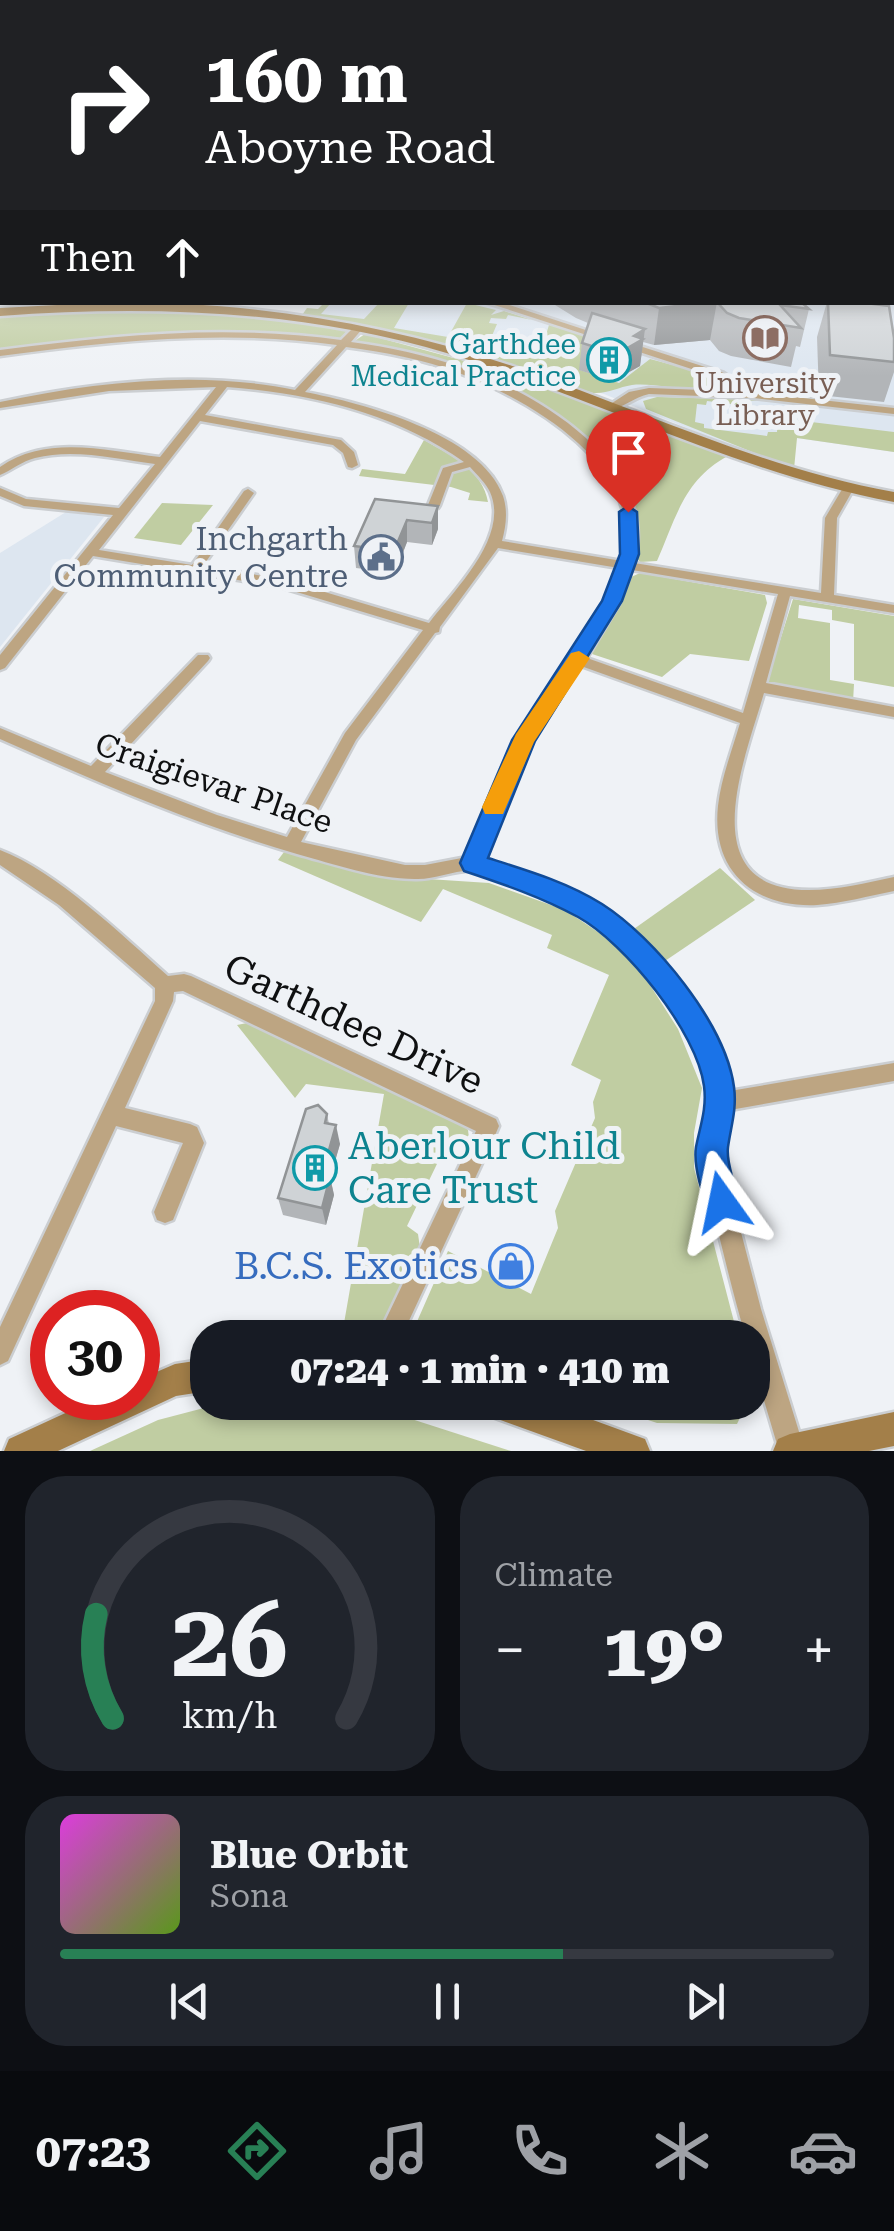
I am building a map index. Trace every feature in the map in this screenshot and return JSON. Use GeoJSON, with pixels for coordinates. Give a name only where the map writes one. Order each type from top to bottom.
{"type":"FeatureCollection","features":[{"type":"Feature","properties":{"kind":"street"},"geometry":{"type":"LineString","coordinates":[[499,305],[706,370],[730,382],[735,393]]}},
{"type":"Feature","properties":{"kind":"street"},"geometry":{"type":"LineString","coordinates":[[0,312],[88,306],[188,306],[258,311],[358,328],[510,369],[768,465],[848,488],[894,496]]}},
{"type":"Feature","properties":{"kind":"street"},"geometry":{"type":"LineString","coordinates":[[296,394],[358,328]]}},
{"type":"Feature","properties":{"kind":"street"},"geometry":{"type":"LineString","coordinates":[[0,353],[174,335],[256,336],[344,344],[423,360],[472,376],[570,429],[596,453],[622,492],[631,534],[626,564],[612,601],[578,660],[524,740],[473,863],[573,900],[620,933],[670,990],[698,1030],[722,1102],[711,1150],[713,1167],[791,1451],[894,1430]]}},
{"type":"Feature","properties":{"kind":"street"},"geometry":{"type":"LineString","coordinates":[[0,665],[224,384]]}},
{"type":"Feature","properties":{"kind":"street"},"geometry":{"type":"LineString","coordinates":[[0,405],[76,392],[224,384],[296,394],[408,426],[473,463],[497,494],[501,520],[495,544],[350,737],[291,846]]}},
{"type":"Feature","properties":{"kind":"street"},"geometry":{"type":"LineString","coordinates":[[613,407],[640,392],[735,393],[894,412]]}},
{"type":"Feature","properties":{"kind":"street"},"geometry":{"type":"LineString","coordinates":[[196,417],[338,442],[348,452],[352,465]]}},
{"type":"Feature","properties":{"kind":"street"},"geometry":{"type":"LineString","coordinates":[[0,471],[29,456],[52,451],[162,462]]}},
{"type":"Feature","properties":{"kind":"street"},"geometry":{"type":"LineString","coordinates":[[434,505],[447,470],[473,463]]}},
{"type":"Feature","properties":{"kind":"street"},"geometry":{"type":"LineString","coordinates":[[827,598],[831,518],[848,488]]}},
{"type":"Feature","properties":{"kind":"street"},"geometry":{"type":"LineString","coordinates":[[0,492],[24,502],[121,512]]}},
{"type":"Feature","properties":{"kind":"street"},"geometry":{"type":"LineString","coordinates":[[196,568],[248,493]]}},
{"type":"Feature","properties":{"kind":"street"},"geometry":{"type":"LineString","coordinates":[[495,544],[894,608]]}},
{"type":"Feature","properties":{"kind":"street"},"geometry":{"type":"LineString","coordinates":[[90,552],[319,592],[434,629]]}},
{"type":"Feature","properties":{"kind":"street"},"geometry":{"type":"LineString","coordinates":[[785,592],[722,821],[726,849],[741,872],[754,882],[794,897],[844,894],[894,884]]}},
{"type":"Feature","properties":{"kind":"street"},"geometry":{"type":"LineString","coordinates":[[92,774],[203,658]]}},
{"type":"Feature","properties":{"kind":"street"},"geometry":{"type":"LineString","coordinates":[[578,660],[749,721]]}},
{"type":"Feature","properties":{"kind":"street"},"geometry":{"type":"LineString","coordinates":[[759,687],[894,712]]}},
{"type":"Feature","properties":{"kind":"street","name":"Craigievar Place"},"geometry":{"type":"LineString","coordinates":[[0,734],[174,808],[291,846],[343,860],[421,873],[473,863]]}},
{"type":"Feature","properties":{"kind":"street","name":"Garthdee Drive"},"geometry":{"type":"LineString","coordinates":[[0,857],[24,870],[110,935],[165,984],[184,982],[489,1126],[397,1320]]}},
{"type":"Feature","properties":{"kind":"street"},"geometry":{"type":"LineString","coordinates":[[0,1353],[164,1001],[165,984]]}},
{"type":"Feature","properties":{"kind":"street"},"geometry":{"type":"LineString","coordinates":[[722,1102],[894,1072]]}},
{"type":"Feature","properties":{"kind":"street"},"geometry":{"type":"LineString","coordinates":[[110,1114],[190,1134],[194,1143],[164,1212]]}},
{"type":"Feature","properties":{"kind":"street"},"geometry":{"type":"LineString","coordinates":[[160,1386],[190,1377]]}},
{"type":"Feature","properties":{"kind":"street"},"geometry":{"type":"LineString","coordinates":[[21,1451],[86,1420]]}},
{"type":"Feature","properties":{"kind":"street"},"geometry":{"type":"LineString","coordinates":[[546,1420],[633,1451]]}},
{"type":"Feature","properties":{"kind":"shaded area"},"geometry":{"type":"Polygon","coordinates":[[[324,305],[894,305],[894,452],[797,438],[750,454],[604,394],[432,341],[314,317],[324,305]]]}},
{"type":"Feature","properties":{"kind":"shaded area"},"geometry":{"type":"Polygon","coordinates":[[[66,512],[104,517],[0,647],[0,553],[66,512]]]}},
{"type":"Feature","properties":{"kind":"green space"},"geometry":{"type":"Polygon","coordinates":[[[329,305],[321,314],[364,319],[377,305],[408,305],[394,328],[448,337],[466,305],[475,305],[496,310],[491,315],[504,311],[532,320],[508,315],[506,319],[491,318],[489,323],[497,324],[488,345],[541,351],[549,325],[593,338],[580,370],[619,383],[650,359],[699,372],[720,385],[699,390],[632,385],[593,393],[432,341],[302,315],[307,308],[329,305]]]}},
{"type":"Feature","properties":{"kind":"green space"},"geometry":{"type":"Polygon","coordinates":[[[189,306],[358,328],[344,344],[174,335],[0,353],[0,312],[189,306]]]}},
{"type":"Feature","properties":{"kind":"green space"},"geometry":{"type":"Polygon","coordinates":[[[365,334],[498,370],[728,456],[713,465],[691,489],[657,561],[640,562],[635,556],[634,516],[624,485],[609,463],[567,423],[490,380],[353,342],[365,334]]]}},
{"type":"Feature","properties":{"kind":"green space"},"geometry":{"type":"Polygon","coordinates":[[[657,397],[765,400],[748,401],[747,406],[707,401],[706,405],[697,404],[695,422],[704,424],[704,428],[767,436],[768,432],[777,432],[778,418],[894,432],[894,452],[797,438],[794,469],[646,409],[643,401],[657,397]]]}},
{"type":"Feature","properties":{"kind":"green space"},"geometry":{"type":"Polygon","coordinates":[[[424,440],[472,472],[488,502],[468,500],[470,493],[451,487],[359,476],[362,469],[405,474],[424,440]]]}},
{"type":"Feature","properties":{"kind":"green space"},"geometry":{"type":"Polygon","coordinates":[[[162,503],[213,505],[181,545],[134,538],[162,503]]]}},
{"type":"Feature","properties":{"kind":"green space"},"geometry":{"type":"Polygon","coordinates":[[[640,573],[765,595],[767,603],[749,661],[690,654],[662,677],[592,654],[629,578],[640,573]]]}},
{"type":"Feature","properties":{"kind":"green space"},"geometry":{"type":"Polygon","coordinates":[[[793,599],[894,616],[894,687],[854,680],[854,624],[832,620],[832,610],[799,605],[798,618],[830,623],[830,680],[854,684],[853,702],[773,687],[767,682],[793,599]]]}},
{"type":"Feature","properties":{"kind":"green space"},"geometry":{"type":"Polygon","coordinates":[[[284,852],[367,875],[489,883],[565,910],[607,938],[643,974],[678,1029],[702,1088],[694,1133],[694,1168],[734,1320],[418,1320],[448,1251],[531,1294],[558,1228],[555,1211],[595,1118],[593,1102],[601,1080],[571,1065],[609,975],[547,948],[552,935],[443,889],[421,922],[278,860],[284,852]]]}},
{"type":"Feature","properties":{"kind":"green space"},"geometry":{"type":"Polygon","coordinates":[[[720,868],[755,900],[662,963],[631,931],[720,868]]]}},
{"type":"Feature","properties":{"kind":"green space"},"geometry":{"type":"Polygon","coordinates":[[[252,1022],[459,1119],[468,1130],[470,1146],[450,1137],[407,1226],[418,1234],[420,1248],[385,1320],[345,1320],[384,1094],[306,1084],[295,1098],[237,1025],[252,1022]]]}},
{"type":"Feature","properties":{"kind":"green space"},"geometry":{"type":"Polygon","coordinates":[[[190,1412],[190,1420],[415,1420],[511,1451],[90,1451],[160,1419],[190,1412]]]}},
{"type":"Feature","properties":{"kind":"green space"},"geometry":{"type":"Polygon","coordinates":[[[648,1420],[739,1420],[737,1424],[648,1420]]]}},
{"type":"Feature","properties":{"kind":"building"},"geometry":{"type":"Polygon","coordinates":[[[720,305],[780,305],[801,328],[739,318],[720,305]]]}},
{"type":"Feature","properties":{"kind":"building"},"geometry":{"type":"Polygon","coordinates":[[[828,305],[889,306],[894,362],[830,355],[828,305]]]}},
{"type":"Feature","properties":{"kind":"building"},"geometry":{"type":"Polygon","coordinates":[[[592,313],[645,329],[634,336],[643,339],[617,354],[582,343],[592,313]]]}},
{"type":"Feature","properties":{"kind":"building"},"geometry":{"type":"Polygon","coordinates":[[[375,499],[438,506],[432,523],[407,520],[394,551],[354,546],[375,499]]]}},
{"type":"Feature","properties":{"kind":"building","name":"Aberlour Child Care Trust"},"geometry":{"type":"Polygon","coordinates":[[[318,1105],[327,1114],[325,1123],[336,1125],[322,1175],[330,1177],[322,1208],[278,1198],[306,1109],[318,1105]]]}},
{"type":"Feature","properties":{"kind":"slow traffic"},"geometry":{"type":"LineString","coordinates":[[494,807],[524,740],[579,658]]}},
{"type":"Feature","properties":{"kind":"place","name":"University Library"},"geometry":{"type":"Point","coordinates":[765,338]}},
{"type":"Feature","properties":{"kind":"place","name":"Garthdee Medical Practice"},"geometry":{"type":"Point","coordinates":[609,360]}},
{"type":"Feature","properties":{"kind":"place","name":"Inchgarth Community Centre"},"geometry":{"type":"Point","coordinates":[381,557]}},
{"type":"Feature","properties":{"kind":"place","name":"Aberlour Child Care Trust"},"geometry":{"type":"Point","coordinates":[315,1168]}},
{"type":"Feature","properties":{"kind":"place","name":"B.C.S. Exotics"},"geometry":{"type":"Point","coordinates":[511,1266]}},
{"type":"Feature","properties":{"kind":"route"},"geometry":{"type":"LineString","coordinates":[[628,512],[630,554],[612,601],[524,740],[473,863],[528,881],[590,910],[642,954],[670,990],[698,1030],[719,1084],[720,1121],[711,1150],[722,1202]]}}]}
